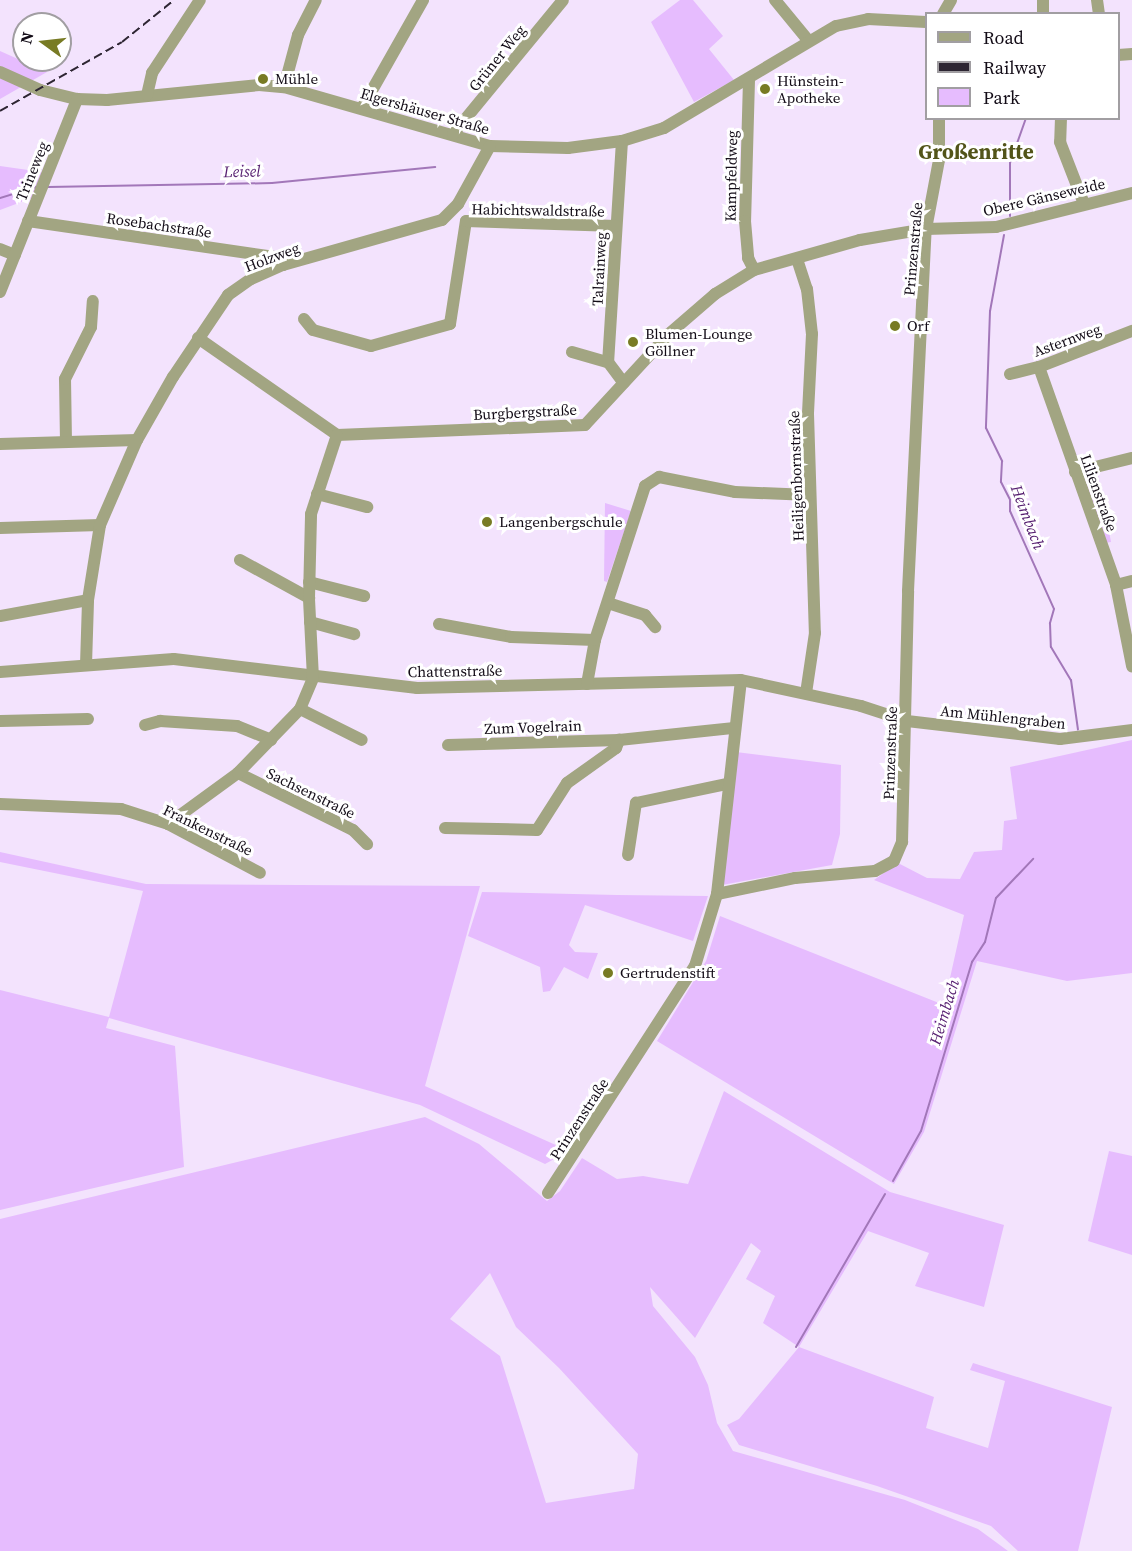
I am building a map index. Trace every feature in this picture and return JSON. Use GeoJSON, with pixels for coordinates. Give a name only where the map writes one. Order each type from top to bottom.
{"type":"FeatureCollection","features":[{"type":"Feature","properties":{"kind":"street"},"geometry":{"type":"LineString","coordinates":[[147,95],[152,73],[200,0]]}},
{"type":"Feature","properties":{"kind":"street"},"geometry":{"type":"LineString","coordinates":[[284,87],[298,35],[315,0]]}},
{"type":"Feature","properties":{"kind":"street"},"geometry":{"type":"LineString","coordinates":[[362,108],[423,0]]}},
{"type":"Feature","properties":{"kind":"street","name":"Grüner Weg"},"geometry":{"type":"LineString","coordinates":[[453,134],[563,0]]}},
{"type":"Feature","properties":{"kind":"street"},"geometry":{"type":"LineString","coordinates":[[775,0],[807,39]]}},
{"type":"Feature","properties":{"kind":"street","name":"Elgershäuser Straße"},"geometry":{"type":"LineString","coordinates":[[0,72],[40,90],[77,99],[259,85],[284,87],[490,146],[568,148],[622,141],[664,128],[749,80],[807,39],[836,26],[868,19],[925,22]]}},
{"type":"Feature","properties":{"kind":"street","name":"Kampfeldweg"},"geometry":{"type":"LineString","coordinates":[[749,80],[745,221],[748,258],[754,270]]}},
{"type":"Feature","properties":{"kind":"street","name":"Trineweg"},"geometry":{"type":"LineString","coordinates":[[0,292],[77,99]]}},
{"type":"Feature","properties":{"kind":"street","name":"Prinzenstraße"},"geometry":{"type":"LineString","coordinates":[[548,1193],[695,966],[717,894],[795,878],[876,871],[894,861],[902,842],[907,721],[908,591],[926,229],[939,160],[939,120]]}},
{"type":"Feature","properties":{"kind":"street"},"geometry":{"type":"LineString","coordinates":[[1061,120],[1060,142],[1084,204]]}},
{"type":"Feature","properties":{"kind":"street","name":"Talrainweg"},"geometry":{"type":"LineString","coordinates":[[608,362],[622,141]]}},
{"type":"Feature","properties":{"kind":"street","name":"Holzweg"},"geometry":{"type":"LineString","coordinates":[[86,665],[88,600],[100,525],[137,440],[198,338],[228,295],[251,279],[283,266],[442,220],[458,204],[490,146]]}},
{"type":"Feature","properties":{"kind":"street","name":"Obere Gänseweide"},"geometry":{"type":"LineString","coordinates":[[926,229],[996,227],[1132,193]]}},
{"type":"Feature","properties":{"kind":"street"},"geometry":{"type":"LineString","coordinates":[[458,204],[466,221]]}},
{"type":"Feature","properties":{"kind":"street","name":"Rosebachstraße"},"geometry":{"type":"LineString","coordinates":[[28,221],[274,257],[283,266]]}},
{"type":"Feature","properties":{"kind":"street","name":"Habichtswaldstraße"},"geometry":{"type":"LineString","coordinates":[[304,319],[314,330],[371,346],[450,324],[466,221],[616,226]]}},
{"type":"Feature","properties":{"kind":"street","name":"Burgbergstraße"},"geometry":{"type":"LineString","coordinates":[[337,435],[585,425],[670,333],[715,294],[754,270],[860,240],[926,229]]}},
{"type":"Feature","properties":{"kind":"street"},"geometry":{"type":"LineString","coordinates":[[0,249],[15,255]]}},
{"type":"Feature","properties":{"kind":"street","name":"Heiligenbornstraße"},"geometry":{"type":"LineString","coordinates":[[797,259],[807,289],[812,334],[810,495],[815,633],[806,693]]}},
{"type":"Feature","properties":{"kind":"street"},"geometry":{"type":"LineString","coordinates":[[66,442],[65,379],[91,327],[93,301]]}},
{"type":"Feature","properties":{"kind":"street","name":"Asternweg"},"geometry":{"type":"LineString","coordinates":[[1010,374],[1039,367],[1132,331]]}},
{"type":"Feature","properties":{"kind":"street"},"geometry":{"type":"LineString","coordinates":[[198,338],[337,435],[311,514],[309,598],[313,678]]}},
{"type":"Feature","properties":{"kind":"street"},"geometry":{"type":"LineString","coordinates":[[572,352],[608,362],[624,383]]}},
{"type":"Feature","properties":{"kind":"street","name":"Lilienstraße"},"geometry":{"type":"LineString","coordinates":[[1039,367],[1116,585],[1132,666]]}},
{"type":"Feature","properties":{"kind":"street"},"geometry":{"type":"LineString","coordinates":[[0,444],[137,440]]}},
{"type":"Feature","properties":{"kind":"street"},"geometry":{"type":"LineString","coordinates":[[1075,472],[1132,458]]}},
{"type":"Feature","properties":{"kind":"street"},"geometry":{"type":"LineString","coordinates":[[587,684],[595,640],[645,486],[659,477],[735,492],[810,495]]}},
{"type":"Feature","properties":{"kind":"street"},"geometry":{"type":"LineString","coordinates":[[317,494],[367,507]]}},
{"type":"Feature","properties":{"kind":"street"},"geometry":{"type":"LineString","coordinates":[[0,528],[100,525]]}},
{"type":"Feature","properties":{"kind":"street"},"geometry":{"type":"LineString","coordinates":[[240,560],[309,598]]}},
{"type":"Feature","properties":{"kind":"street"},"geometry":{"type":"LineString","coordinates":[[1116,585],[1132,581]]}},
{"type":"Feature","properties":{"kind":"street"},"geometry":{"type":"LineString","coordinates":[[309,582],[364,596]]}},
{"type":"Feature","properties":{"kind":"street"},"geometry":{"type":"LineString","coordinates":[[0,616],[88,600]]}},
{"type":"Feature","properties":{"kind":"street"},"geometry":{"type":"LineString","coordinates":[[608,603],[645,615],[655,627]]}},
{"type":"Feature","properties":{"kind":"street"},"geometry":{"type":"LineString","coordinates":[[310,622],[354,634]]}},
{"type":"Feature","properties":{"kind":"street"},"geometry":{"type":"LineString","coordinates":[[439,624],[511,637],[595,640]]}},
{"type":"Feature","properties":{"kind":"street","name":"Chattenstraße"},"geometry":{"type":"LineString","coordinates":[[0,672],[174,659],[313,678],[417,688],[741,680],[806,693],[907,721]]}},
{"type":"Feature","properties":{"kind":"street","name":"Sachsenstraße"},"geometry":{"type":"LineString","coordinates":[[168,824],[238,773],[271,740],[300,710],[313,678]]}},
{"type":"Feature","properties":{"kind":"street"},"geometry":{"type":"LineString","coordinates":[[717,894],[726,784],[741,680]]}},
{"type":"Feature","properties":{"kind":"street"},"geometry":{"type":"LineString","coordinates":[[300,710],[362,740]]}},
{"type":"Feature","properties":{"kind":"street"},"geometry":{"type":"LineString","coordinates":[[0,721],[88,719]]}},
{"type":"Feature","properties":{"kind":"street"},"geometry":{"type":"LineString","coordinates":[[145,725],[160,721],[237,726],[271,740]]}},
{"type":"Feature","properties":{"kind":"street","name":"Am Mühlengraben"},"geometry":{"type":"LineString","coordinates":[[907,721],[1060,739],[1132,730]]}},
{"type":"Feature","properties":{"kind":"street","name":"Zum Vogelrain"},"geometry":{"type":"LineString","coordinates":[[448,745],[619,740],[734,728]]}},
{"type":"Feature","properties":{"kind":"street"},"geometry":{"type":"LineString","coordinates":[[445,828],[537,830],[567,783],[616,748],[619,740]]}},
{"type":"Feature","properties":{"kind":"street","name":"Sachsenstraße"},"geometry":{"type":"LineString","coordinates":[[238,773],[353,830],[367,844]]}},
{"type":"Feature","properties":{"kind":"street"},"geometry":{"type":"LineString","coordinates":[[628,855],[636,803],[726,784]]}},
{"type":"Feature","properties":{"kind":"street","name":"Frankenstraße"},"geometry":{"type":"LineString","coordinates":[[0,804],[121,809],[168,824],[260,873]]}},
{"type":"Feature","properties":{"kind":"green space"},"geometry":{"type":"Polygon","coordinates":[[[680,0],[693,0],[723,36],[709,49],[734,80],[694,102],[651,22],[680,0]]]}},
{"type":"Feature","properties":{"kind":"green space"},"geometry":{"type":"Polygon","coordinates":[[[0,51],[12,56],[12,72],[47,72],[0,99],[0,51]]]}},
{"type":"Feature","properties":{"kind":"green space"},"geometry":{"type":"Polygon","coordinates":[[[0,166],[42,172],[32,198],[0,210],[0,166]]]}},
{"type":"Feature","properties":{"kind":"green space"},"geometry":{"type":"Polygon","coordinates":[[[1097,468],[1111,542],[1104,543],[1082,481],[1083,472],[1097,468]]]}},
{"type":"Feature","properties":{"kind":"green space"},"geometry":{"type":"Polygon","coordinates":[[[605,503],[631,511],[607,582],[604,581],[605,503]]]}},
{"type":"Feature","properties":{"kind":"green space"},"geometry":{"type":"Polygon","coordinates":[[[1132,740],[1132,973],[1067,981],[977,961],[924,1132],[894,1184],[657,1041],[706,961],[720,916],[944,1005],[964,915],[874,880],[898,863],[927,878],[960,879],[974,852],[1002,850],[1004,821],[1017,819],[1010,767],[1132,740]]]}},
{"type":"Feature","properties":{"kind":"green space"},"geometry":{"type":"Polygon","coordinates":[[[736,752],[841,765],[840,834],[832,865],[722,885],[736,752]]]}},
{"type":"Feature","properties":{"kind":"green space"},"geometry":{"type":"Polygon","coordinates":[[[0,852],[146,884],[480,886],[425,1086],[569,1151],[545,1164],[420,1105],[109,1018],[106,1028],[175,1046],[184,1167],[0,1210],[0,990],[109,1017],[143,891],[0,862],[0,852]]]}},
{"type":"Feature","properties":{"kind":"green space"},"geometry":{"type":"Polygon","coordinates":[[[482,892],[708,896],[693,941],[585,905],[569,945],[575,952],[598,953],[588,979],[564,967],[550,991],[543,992],[540,967],[468,936],[482,892]]]}},
{"type":"Feature","properties":{"kind":"green space"},"geometry":{"type":"Polygon","coordinates":[[[724,1091],[890,1192],[1004,1225],[984,1307],[915,1286],[929,1253],[868,1231],[799,1347],[763,1323],[775,1296],[746,1279],[761,1251],[751,1243],[695,1338],[650,1287],[653,1306],[695,1357],[708,1385],[717,1423],[733,1451],[905,1500],[978,1529],[1008,1551],[0,1551],[0,1219],[425,1117],[479,1144],[547,1201],[560,1191],[582,1158],[617,1179],[643,1176],[688,1184],[724,1091]],[[490,1273],[450,1319],[500,1356],[546,1503],[634,1489],[638,1454],[559,1368],[516,1327],[490,1273]]]}},
{"type":"Feature","properties":{"kind":"green space"},"geometry":{"type":"Polygon","coordinates":[[[1109,1151],[1132,1156],[1132,1255],[1088,1241],[1109,1151]]]}},
{"type":"Feature","properties":{"kind":"green space"},"geometry":{"type":"Polygon","coordinates":[[[799,1347],[934,1397],[926,1428],[988,1448],[1005,1381],[970,1370],[973,1363],[1112,1407],[1078,1551],[1018,1551],[991,1526],[877,1486],[739,1445],[727,1425],[739,1419],[799,1347]]]}},
{"type":"Feature","properties":{"kind":"waterway","name":"Heimbach"},"geometry":{"type":"LineString","coordinates":[[1010,216],[1010,163],[1025,120]]}},
{"type":"Feature","properties":{"kind":"waterway","name":"Leisel"},"geometry":{"type":"LineString","coordinates":[[48,187],[272,183],[435,167]]}},
{"type":"Feature","properties":{"kind":"waterway","name":"Leisel"},"geometry":{"type":"LineString","coordinates":[[0,198],[36,187]]}},
{"type":"Feature","properties":{"kind":"waterway","name":"Heimbach"},"geometry":{"type":"LineString","coordinates":[[1004,235],[990,311],[986,428],[1002,461],[1001,482],[1010,500],[1010,511],[1054,609],[1050,623],[1051,647],[1071,680],[1078,730]]}},
{"type":"Feature","properties":{"kind":"waterway","name":"Heimbach"},"geometry":{"type":"LineString","coordinates":[[893,1181],[921,1131],[972,962],[985,942],[996,898],[1033,859]]}},
{"type":"Feature","properties":{"kind":"waterway","name":"Heimbach"},"geometry":{"type":"LineString","coordinates":[[796,1347],[885,1194]]}},
{"type":"Feature","properties":{"kind":"railway"},"geometry":{"type":"LineString","coordinates":[[0,111],[122,42],[174,0]]}},
{"type":"Feature","properties":{"kind":"place","name":"Mühle"},"geometry":{"type":"Point","coordinates":[263,79]}},
{"type":"Feature","properties":{"kind":"place","name":"Hünstein- Apotheke"},"geometry":{"type":"Point","coordinates":[765,89]}},
{"type":"Feature","properties":{"kind":"place","name":"Orf"},"geometry":{"type":"Point","coordinates":[895,326]}},
{"type":"Feature","properties":{"kind":"place","name":"Blumen-Lounge Göllner"},"geometry":{"type":"Point","coordinates":[633,342]}},
{"type":"Feature","properties":{"kind":"place","name":"Langenbergschule"},"geometry":{"type":"Point","coordinates":[487,522]}},
{"type":"Feature","properties":{"kind":"place","name":"Gertrudenstift"},"geometry":{"type":"Point","coordinates":[608,973]}},
{"type":"Feature","properties":{"kind":"district","name":"Großenritte"},"geometry":{"type":"Point","coordinates":[976,152]}}]}
